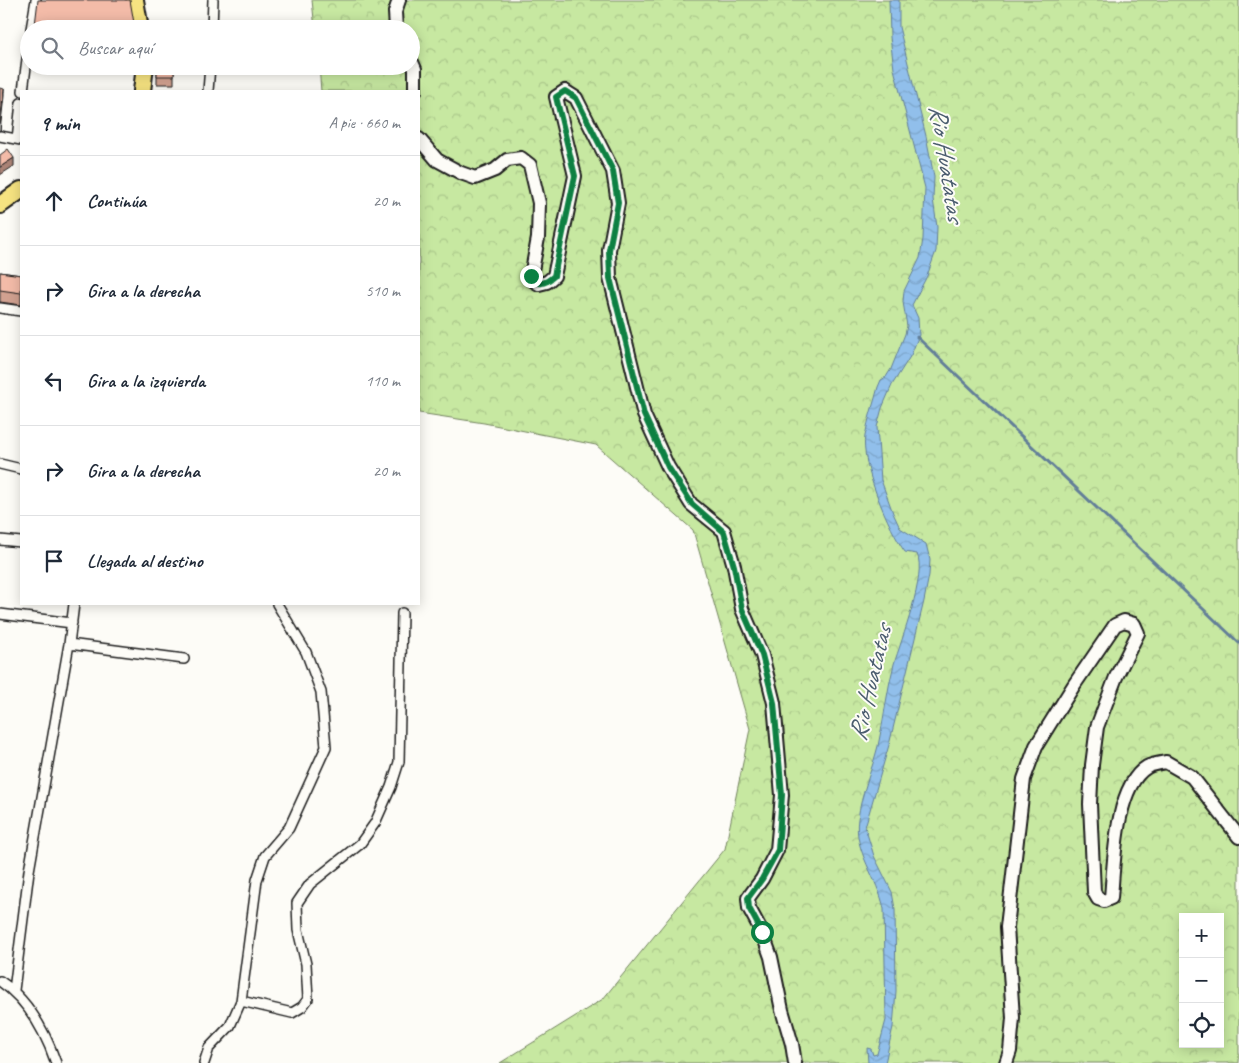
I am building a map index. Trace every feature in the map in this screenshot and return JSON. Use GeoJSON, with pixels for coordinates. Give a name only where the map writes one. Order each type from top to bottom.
{"type":"FeatureCollection","features":[{"type":"Feature","properties":{"kind":"highway"},"geometry":{"type":"LineString","coordinates":[[135,0],[138,20]]}},
{"type":"Feature","properties":{"kind":"highway"},"geometry":{"type":"LineString","coordinates":[[142,90],[144,75]]}},
{"type":"Feature","properties":{"kind":"highway"},"geometry":{"type":"LineString","coordinates":[[0,205],[20,191]]}},
{"type":"Feature","properties":{"kind":"main road"},"geometry":{"type":"LineString","coordinates":[[395,20],[395,12],[399,0]]}},
{"type":"Feature","properties":{"kind":"main road"},"geometry":{"type":"LineString","coordinates":[[415,75],[415,90]]}},
{"type":"Feature","properties":{"kind":"main road"},"geometry":{"type":"LineString","coordinates":[[420,140],[438,160],[461,173],[475,178],[495,170],[507,160],[521,158],[530,165],[539,203],[538,238],[531,276],[539,284],[547,282],[554,276],[575,176],[556,97],[565,91],[576,98],[613,171],[618,203],[609,250],[610,278],[644,415],[668,467],[692,504],[724,532],[734,566],[742,609],[762,655],[774,703],[782,795],[778,850],[762,879],[748,898],[749,908],[762,932],[771,957],[795,1063]]}},
{"type":"Feature","properties":{"kind":"main road"},"geometry":{"type":"LineString","coordinates":[[1006,1063],[1010,1051],[1013,1018],[1007,928],[1024,779],[1036,746],[1074,684],[1115,625],[1124,621],[1134,624],[1138,633],[1116,677],[1096,728],[1090,804],[1094,892],[1098,900],[1104,901],[1111,898],[1119,818],[1132,781],[1148,766],[1166,762],[1192,777],[1239,837]]}},
{"type":"Feature","properties":{"kind":"street"},"geometry":{"type":"LineString","coordinates":[[33,20],[36,0]]}},
{"type":"Feature","properties":{"kind":"street"},"geometry":{"type":"LineString","coordinates":[[212,20],[213,0]]}},
{"type":"Feature","properties":{"kind":"street"},"geometry":{"type":"LineString","coordinates":[[23,90],[25,75]]}},
{"type":"Feature","properties":{"kind":"street"},"geometry":{"type":"LineString","coordinates":[[208,90],[209,75]]}},
{"type":"Feature","properties":{"kind":"street"},"geometry":{"type":"LineString","coordinates":[[0,136],[19,139],[20,120]]}},
{"type":"Feature","properties":{"kind":"street"},"geometry":{"type":"LineString","coordinates":[[0,308],[20,311]]}},
{"type":"Feature","properties":{"kind":"street"},"geometry":{"type":"LineString","coordinates":[[0,464],[20,468]]}},
{"type":"Feature","properties":{"kind":"street"},"geometry":{"type":"LineString","coordinates":[[0,540],[20,542]]}},
{"type":"Feature","properties":{"kind":"street"},"geometry":{"type":"LineString","coordinates":[[14,990],[30,871],[69,644],[74,605]]}},
{"type":"Feature","properties":{"kind":"street"},"geometry":{"type":"LineString","coordinates":[[204,1063],[208,1048],[230,1026],[241,1001],[257,880],[265,856],[289,828],[326,747],[321,692],[306,652],[278,605]]}},
{"type":"Feature","properties":{"kind":"street"},"geometry":{"type":"LineString","coordinates":[[241,1001],[292,1013],[302,1007],[308,999],[306,964],[298,930],[297,903],[310,884],[360,844],[375,823],[391,786],[399,762],[402,613]]}},
{"type":"Feature","properties":{"kind":"street"},"geometry":{"type":"LineString","coordinates":[[0,614],[72,623]]}},
{"type":"Feature","properties":{"kind":"street"},"geometry":{"type":"LineString","coordinates":[[69,644],[184,659]]}},
{"type":"Feature","properties":{"kind":"street"},"geometry":{"type":"LineString","coordinates":[[0,980],[14,990],[32,1012],[50,1044],[56,1063]]}},
{"type":"Feature","properties":{"kind":"green space"},"geometry":{"type":"Polygon","coordinates":[[[312,0],[1239,0],[1239,1063],[500,1063],[603,999],[725,849],[750,729],[693,530],[596,445],[484,423],[420,413],[420,90],[321,90],[320,75],[420,75],[420,20],[314,20],[312,0]]]}},
{"type":"Feature","properties":{"kind":"water"},"geometry":{"type":"Polygon","coordinates":[[[889,0],[899,0],[899,27],[926,136],[934,177],[933,199],[937,227],[936,251],[927,276],[912,305],[918,318],[919,335],[911,355],[892,385],[882,408],[877,427],[881,480],[893,513],[900,528],[926,544],[930,560],[924,601],[889,745],[865,827],[874,856],[892,892],[895,909],[896,991],[893,1027],[885,1063],[868,1063],[867,1048],[871,1049],[873,1055],[877,1054],[886,1020],[884,909],[877,886],[862,853],[857,831],[858,819],[878,746],[894,664],[907,624],[919,576],[917,554],[905,552],[884,513],[871,479],[865,448],[866,430],[878,387],[881,380],[886,377],[891,369],[905,334],[907,326],[903,302],[904,291],[920,258],[923,239],[925,188],[894,69],[890,37],[889,0]]]}},
{"type":"Feature","properties":{"kind":"building"},"geometry":{"type":"Polygon","coordinates":[[[38,0],[130,0],[133,20],[36,20],[38,0]]]}},
{"type":"Feature","properties":{"kind":"building"},"geometry":{"type":"Polygon","coordinates":[[[157,75],[174,75],[174,76],[157,75]]]}},
{"type":"Feature","properties":{"kind":"building"},"geometry":{"type":"Polygon","coordinates":[[[0,88],[4,89],[0,124],[0,88]]]}},
{"type":"Feature","properties":{"kind":"building"},"geometry":{"type":"Polygon","coordinates":[[[8,149],[14,158],[0,167],[0,155],[8,149]]]}},
{"type":"Feature","properties":{"kind":"building"},"geometry":{"type":"Polygon","coordinates":[[[0,272],[20,275],[20,293],[0,290],[0,272]]]}},
{"type":"Feature","properties":{"kind":"waterway","name":"Rio Huatatas"},"geometry":{"type":"LineString","coordinates":[[917,337],[1239,643]]}},
{"type":"Feature","properties":{"kind":"route"},"geometry":{"type":"LineString","coordinates":[[531,276],[539,284],[547,282],[554,276],[575,176],[556,97],[565,91],[576,98],[613,171],[618,203],[609,250],[610,278],[644,415],[668,467],[692,504],[724,532],[734,566],[742,609],[762,655],[774,703],[782,795],[778,850],[762,879],[748,898],[749,908],[762,932]]}}]}
